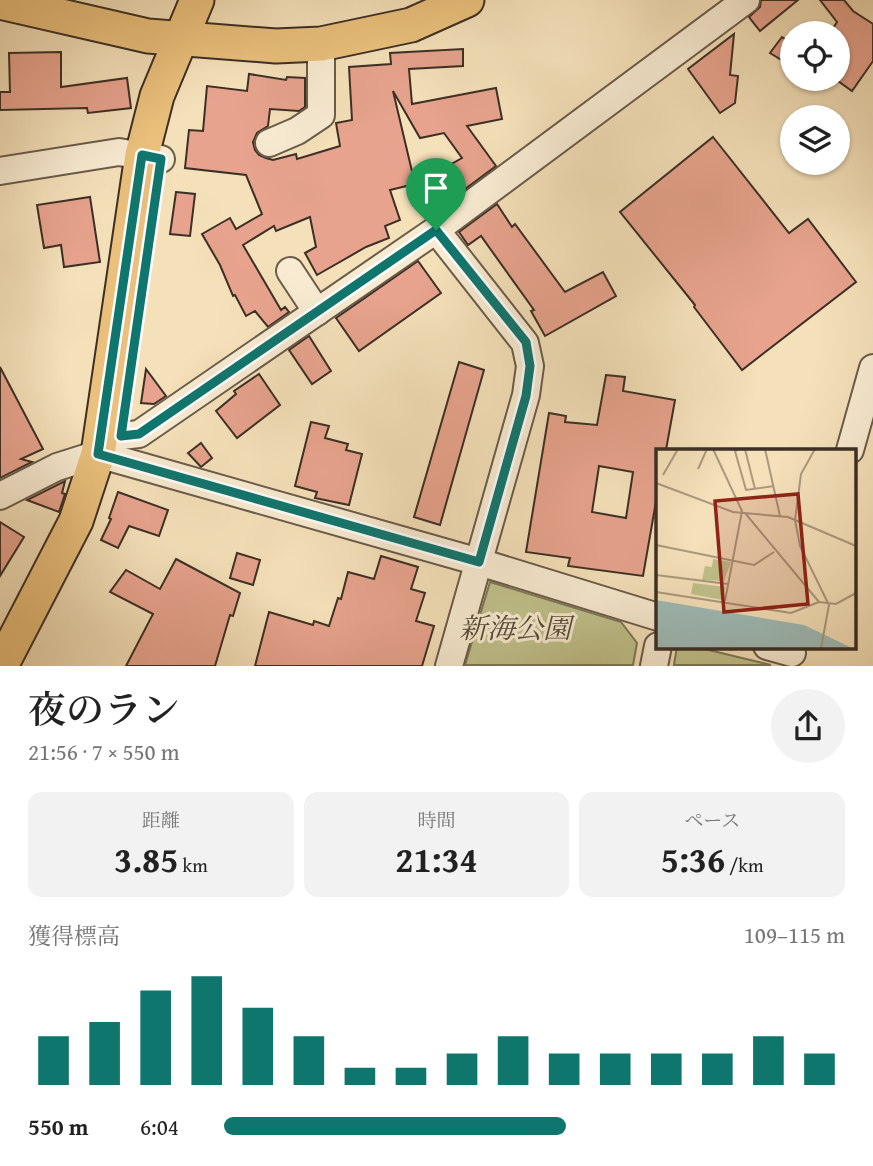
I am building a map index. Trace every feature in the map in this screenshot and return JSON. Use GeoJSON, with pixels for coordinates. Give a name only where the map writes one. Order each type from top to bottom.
{"type":"FeatureCollection","features":[{"type":"Feature","properties":{"kind":"main road"},"geometry":{"type":"LineString","coordinates":[[191,41],[197,0]]}},
{"type":"Feature","properties":{"kind":"main road"},"geometry":{"type":"LineString","coordinates":[[25,666],[96,526],[151,157],[157,96],[191,41],[222,0]]}},
{"type":"Feature","properties":{"kind":"main road"},"geometry":{"type":"LineString","coordinates":[[0,2],[148,36],[276,46],[321,44],[411,25],[467,0]]}},
{"type":"Feature","properties":{"kind":"main road"},"geometry":{"type":"LineString","coordinates":[[1,666],[76,521],[109,446]]}},
{"type":"Feature","properties":{"kind":"street"},"geometry":{"type":"LineString","coordinates":[[0,496],[57,467],[139,434],[436,230],[746,0]]}},
{"type":"Feature","properties":{"kind":"street"},"geometry":{"type":"LineString","coordinates":[[269,142],[297,131],[321,115],[321,44]]}},
{"type":"Feature","properties":{"kind":"street"},"geometry":{"type":"LineString","coordinates":[[0,170],[119,152],[151,157]]}},
{"type":"Feature","properties":{"kind":"street"},"geometry":{"type":"LineString","coordinates":[[436,230],[526,342],[530,366],[526,396],[449,666]]}},
{"type":"Feature","properties":{"kind":"street"},"geometry":{"type":"LineString","coordinates":[[290,271],[317,312]]}},
{"type":"Feature","properties":{"kind":"street"},"geometry":{"type":"LineString","coordinates":[[850,449],[873,368]]}},
{"type":"Feature","properties":{"kind":"street"},"geometry":{"type":"LineString","coordinates":[[109,446],[656,616]]}},
{"type":"Feature","properties":{"kind":"street"},"geometry":{"type":"LineString","coordinates":[[654,666],[658,648]]}},
{"type":"Feature","properties":{"kind":"green space","name":"新海公園"},"geometry":{"type":"Polygon","coordinates":[[[490,582],[621,622],[637,643],[633,665],[465,665],[490,582]]]}},
{"type":"Feature","properties":{"kind":"green space"},"geometry":{"type":"Polygon","coordinates":[[[677,648],[700,648],[771,665],[674,665],[677,648]]]}},
{"type":"Feature","properties":{"kind":"building"},"geometry":{"type":"Polygon","coordinates":[[[761,0],[798,0],[760,31],[749,17],[760,7],[761,0]]]}},
{"type":"Feature","properties":{"kind":"building"},"geometry":{"type":"Polygon","coordinates":[[[820,0],[844,0],[853,11],[873,24],[873,61],[852,91],[850,21],[836,21],[820,0]]]}},
{"type":"Feature","properties":{"kind":"building"},"geometry":{"type":"Polygon","coordinates":[[[734,34],[730,75],[738,76],[735,103],[720,113],[688,69],[734,34]]]}},
{"type":"Feature","properties":{"kind":"building"},"geometry":{"type":"Polygon","coordinates":[[[780,40],[780,59],[770,53],[780,40]]]}},
{"type":"Feature","properties":{"kind":"building"},"geometry":{"type":"Polygon","coordinates":[[[463,49],[463,66],[409,69],[412,104],[496,88],[502,119],[467,126],[496,166],[453,198],[439,171],[462,158],[444,133],[420,138],[393,91],[415,184],[390,190],[400,220],[385,226],[389,238],[366,247],[317,275],[305,253],[316,247],[310,217],[276,231],[274,226],[243,245],[281,310],[285,307],[289,312],[268,327],[255,311],[246,316],[202,234],[230,218],[236,229],[262,214],[246,175],[185,168],[189,130],[203,131],[207,86],[247,91],[249,74],[286,80],[287,77],[305,78],[305,107],[299,111],[270,109],[268,126],[257,133],[253,142],[259,155],[266,158],[273,160],[296,154],[297,159],[340,146],[336,123],[352,120],[349,67],[391,64],[390,53],[463,49]]]}},
{"type":"Feature","properties":{"kind":"building"},"geometry":{"type":"Polygon","coordinates":[[[61,52],[61,87],[127,78],[131,108],[88,113],[87,108],[0,110],[0,92],[10,92],[9,53],[61,52]]]}},
{"type":"Feature","properties":{"kind":"building"},"geometry":{"type":"Polygon","coordinates":[[[713,137],[789,233],[808,219],[856,282],[742,370],[695,305],[620,212],[713,137]]]}},
{"type":"Feature","properties":{"kind":"building"},"geometry":{"type":"Polygon","coordinates":[[[176,192],[195,194],[190,236],[170,234],[176,192]]]}},
{"type":"Feature","properties":{"kind":"building"},"geometry":{"type":"Polygon","coordinates":[[[90,197],[100,262],[64,267],[61,245],[44,248],[37,205],[90,197]]]}},
{"type":"Feature","properties":{"kind":"building"},"geometry":{"type":"Polygon","coordinates":[[[497,204],[512,227],[515,224],[565,292],[603,272],[616,296],[545,336],[531,311],[534,310],[481,236],[468,245],[459,232],[497,204]]]}},
{"type":"Feature","properties":{"kind":"building"},"geometry":{"type":"Polygon","coordinates":[[[418,261],[441,293],[359,351],[336,318],[418,261]]]}},
{"type":"Feature","properties":{"kind":"building"},"geometry":{"type":"Polygon","coordinates":[[[309,336],[331,371],[312,384],[289,350],[309,336]]]}},
{"type":"Feature","properties":{"kind":"building"},"geometry":{"type":"Polygon","coordinates":[[[459,362],[484,370],[440,525],[414,517],[459,362]]]}},
{"type":"Feature","properties":{"kind":"building"},"geometry":{"type":"Polygon","coordinates":[[[0,367],[43,449],[21,459],[32,462],[0,478],[0,367]]]}},
{"type":"Feature","properties":{"kind":"building"},"geometry":{"type":"Polygon","coordinates":[[[146,369],[166,396],[154,404],[141,403],[146,369]]]}},
{"type":"Feature","properties":{"kind":"building"},"geometry":{"type":"Polygon","coordinates":[[[259,374],[280,405],[237,438],[216,411],[236,394],[234,391],[259,374]]]}},
{"type":"Feature","properties":{"kind":"building"},"geometry":{"type":"Polygon","coordinates":[[[606,375],[625,377],[623,391],[675,400],[666,449],[656,449],[656,501],[643,576],[568,566],[570,558],[526,552],[549,413],[566,416],[565,422],[597,425],[606,375]],[[599,466],[592,512],[626,518],[633,472],[599,466]]]}},
{"type":"Feature","properties":{"kind":"building"},"geometry":{"type":"Polygon","coordinates":[[[311,422],[329,426],[325,438],[348,444],[346,450],[362,454],[349,505],[315,498],[317,492],[295,486],[311,422]]]}},
{"type":"Feature","properties":{"kind":"building"},"geometry":{"type":"Polygon","coordinates":[[[201,443],[212,458],[201,467],[188,453],[201,443]]]}},
{"type":"Feature","properties":{"kind":"building"},"geometry":{"type":"Polygon","coordinates":[[[65,481],[62,493],[65,494],[59,512],[27,500],[65,481]]]}},
{"type":"Feature","properties":{"kind":"building"},"geometry":{"type":"Polygon","coordinates":[[[118,492],[168,510],[159,536],[129,526],[118,548],[101,540],[111,519],[109,518],[118,492]]]}},
{"type":"Feature","properties":{"kind":"building"},"geometry":{"type":"Polygon","coordinates":[[[0,522],[24,537],[0,576],[0,522]]]}},
{"type":"Feature","properties":{"kind":"building"},"geometry":{"type":"Polygon","coordinates":[[[237,553],[260,560],[253,585],[230,578],[237,553]]]}},
{"type":"Feature","properties":{"kind":"building"},"geometry":{"type":"Polygon","coordinates":[[[381,556],[418,567],[411,589],[425,593],[416,621],[434,626],[422,666],[255,666],[269,612],[313,625],[314,621],[329,626],[338,598],[341,599],[348,572],[374,579],[381,556]]]}},
{"type":"Feature","properties":{"kind":"building"},"geometry":{"type":"Polygon","coordinates":[[[176,559],[240,593],[233,616],[230,615],[215,666],[126,666],[153,614],[110,592],[126,570],[160,589],[176,559]]]}},
{"type":"Feature","properties":{"kind":"route"},"geometry":{"type":"LineString","coordinates":[[142,155],[161,159],[121,436],[139,434],[436,230],[526,342],[530,366],[526,396],[479,562],[98,454],[142,155]]}}]}
